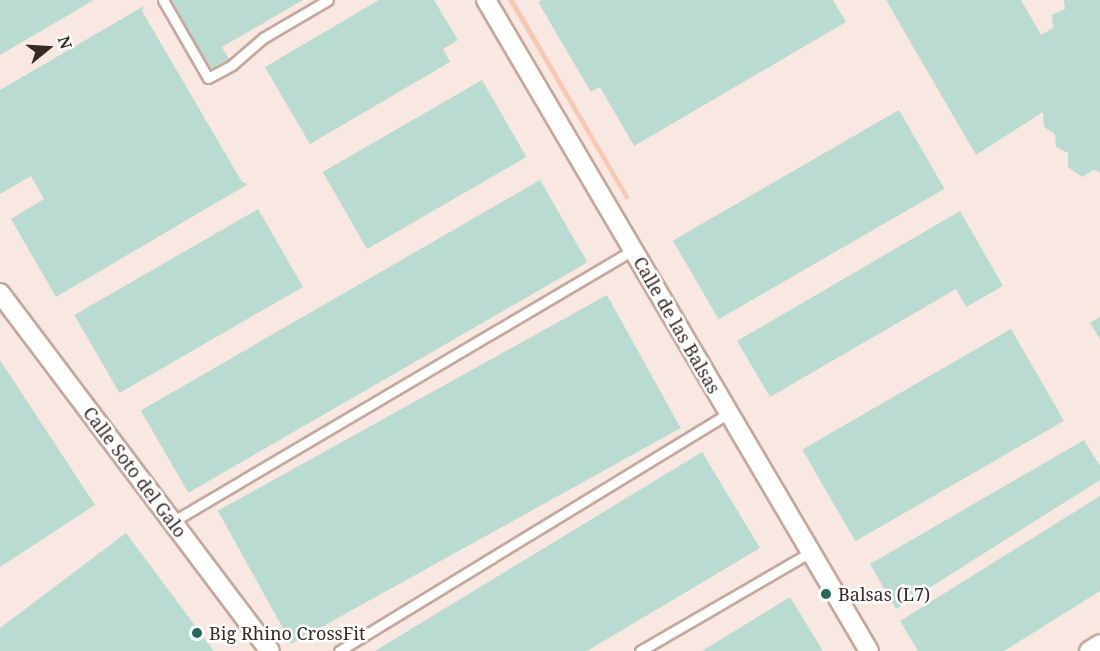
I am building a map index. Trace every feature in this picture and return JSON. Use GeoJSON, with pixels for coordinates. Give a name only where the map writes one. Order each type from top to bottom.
{"type":"FeatureCollection","features":[{"type":"Feature","properties":{"kind":"street","name":"Calle de las Balsas"},"geometry":{"type":"LineString","coordinates":[[486,0],[868,651]]}},
{"type":"Feature","properties":{"kind":"street","name":"Calle Soto del Galo"},"geometry":{"type":"LineString","coordinates":[[0,293],[270,651]]}},
{"type":"Feature","properties":{"kind":"street"},"geometry":{"type":"LineString","coordinates":[[1089,651],[1100,644]]}},
{"type":"Feature","properties":{"kind":"lane"},"geometry":{"type":"LineString","coordinates":[[163,0],[208,78],[232,65],[263,38],[328,0]]}},
{"type":"Feature","properties":{"kind":"lane"},"geometry":{"type":"LineString","coordinates":[[172,522],[633,250]]}},
{"type":"Feature","properties":{"kind":"lane"},"geometry":{"type":"LineString","coordinates":[[339,651],[729,413]]}},
{"type":"Feature","properties":{"kind":"lane"},"geometry":{"type":"LineString","coordinates":[[640,651],[811,552]]}},
{"type":"Feature","properties":{"kind":"shaded area"},"geometry":{"type":"Polygon","coordinates":[[[0,0],[1100,0],[1100,651],[0,651],[0,0]]]}},
{"type":"Feature","properties":{"kind":"shaded area"},"geometry":{"type":"Polygon","coordinates":[[[508,0],[514,0],[630,198],[626,200],[508,0]]]}},
{"type":"Feature","properties":{"kind":"building"},"geometry":{"type":"Polygon","coordinates":[[[0,0],[94,0],[0,55],[0,0]]]}},
{"type":"Feature","properties":{"kind":"building"},"geometry":{"type":"Polygon","coordinates":[[[167,0],[303,0],[222,47],[229,59],[209,71],[167,0]]]}},
{"type":"Feature","properties":{"kind":"building"},"geometry":{"type":"Polygon","coordinates":[[[379,0],[434,0],[458,40],[443,49],[450,62],[310,144],[265,67],[379,0]]]}},
{"type":"Feature","properties":{"kind":"building"},"geometry":{"type":"Polygon","coordinates":[[[542,0],[833,0],[846,22],[634,146],[600,87],[591,92],[538,2],[542,0]]]}},
{"type":"Feature","properties":{"kind":"building"},"geometry":{"type":"Polygon","coordinates":[[[886,0],[1021,0],[1041,35],[1053,28],[1052,15],[1065,9],[1064,0],[1100,0],[1100,173],[1094,170],[1082,177],[1068,167],[1068,153],[1056,147],[1055,134],[1044,127],[1043,112],[976,155],[886,0]]]}},
{"type":"Feature","properties":{"kind":"building"},"geometry":{"type":"Polygon","coordinates":[[[144,6],[142,11],[242,182],[248,184],[56,297],[11,219],[44,199],[31,176],[0,194],[0,90],[144,6]]]}},
{"type":"Feature","properties":{"kind":"building"},"geometry":{"type":"Polygon","coordinates":[[[482,80],[526,157],[367,249],[323,172],[482,80]]]}},
{"type":"Feature","properties":{"kind":"building"},"geometry":{"type":"Polygon","coordinates":[[[899,110],[944,189],[718,319],[673,240],[899,110]]]}},
{"type":"Feature","properties":{"kind":"building"},"geometry":{"type":"Polygon","coordinates":[[[540,180],[588,262],[188,493],[141,411],[540,180]]]}},
{"type":"Feature","properties":{"kind":"building"},"geometry":{"type":"Polygon","coordinates":[[[258,209],[303,287],[119,393],[74,315],[258,209]]]}},
{"type":"Feature","properties":{"kind":"building"},"geometry":{"type":"Polygon","coordinates":[[[960,211],[1003,286],[966,307],[956,289],[770,397],[737,341],[960,211]]]}},
{"type":"Feature","properties":{"kind":"building"},"geometry":{"type":"Polygon","coordinates":[[[607,295],[681,428],[291,644],[218,511],[607,295]]]}},
{"type":"Feature","properties":{"kind":"building"},"geometry":{"type":"Polygon","coordinates":[[[1100,317],[1100,339],[1090,323],[1100,317]]]}},
{"type":"Feature","properties":{"kind":"building"},"geometry":{"type":"Polygon","coordinates":[[[1011,329],[1064,421],[855,541],[802,450],[1011,329]]]}},
{"type":"Feature","properties":{"kind":"building"},"geometry":{"type":"Polygon","coordinates":[[[0,360],[95,505],[0,567],[0,360]]]}},
{"type":"Feature","properties":{"kind":"building"},"geometry":{"type":"Polygon","coordinates":[[[1084,440],[1100,466],[1100,480],[896,609],[870,564],[1084,440]]]}},
{"type":"Feature","properties":{"kind":"building"},"geometry":{"type":"Polygon","coordinates":[[[702,452],[760,548],[587,651],[375,651],[702,452]]]}},
{"type":"Feature","properties":{"kind":"building"},"geometry":{"type":"Polygon","coordinates":[[[1100,496],[1100,591],[1004,651],[918,651],[900,621],[1100,496]]]}},
{"type":"Feature","properties":{"kind":"building"},"geometry":{"type":"Polygon","coordinates":[[[126,533],[214,651],[0,651],[0,628],[126,533]]]}},
{"type":"Feature","properties":{"kind":"building"},"geometry":{"type":"Polygon","coordinates":[[[790,597],[823,651],[702,651],[790,597]]]}},
{"type":"Feature","properties":{"kind":"place","name":"Balsas (L7)"},"geometry":{"type":"Point","coordinates":[826,594]}},
{"type":"Feature","properties":{"kind":"place","name":"Big Rhino CrossFit"},"geometry":{"type":"Point","coordinates":[197,633]}}]}
